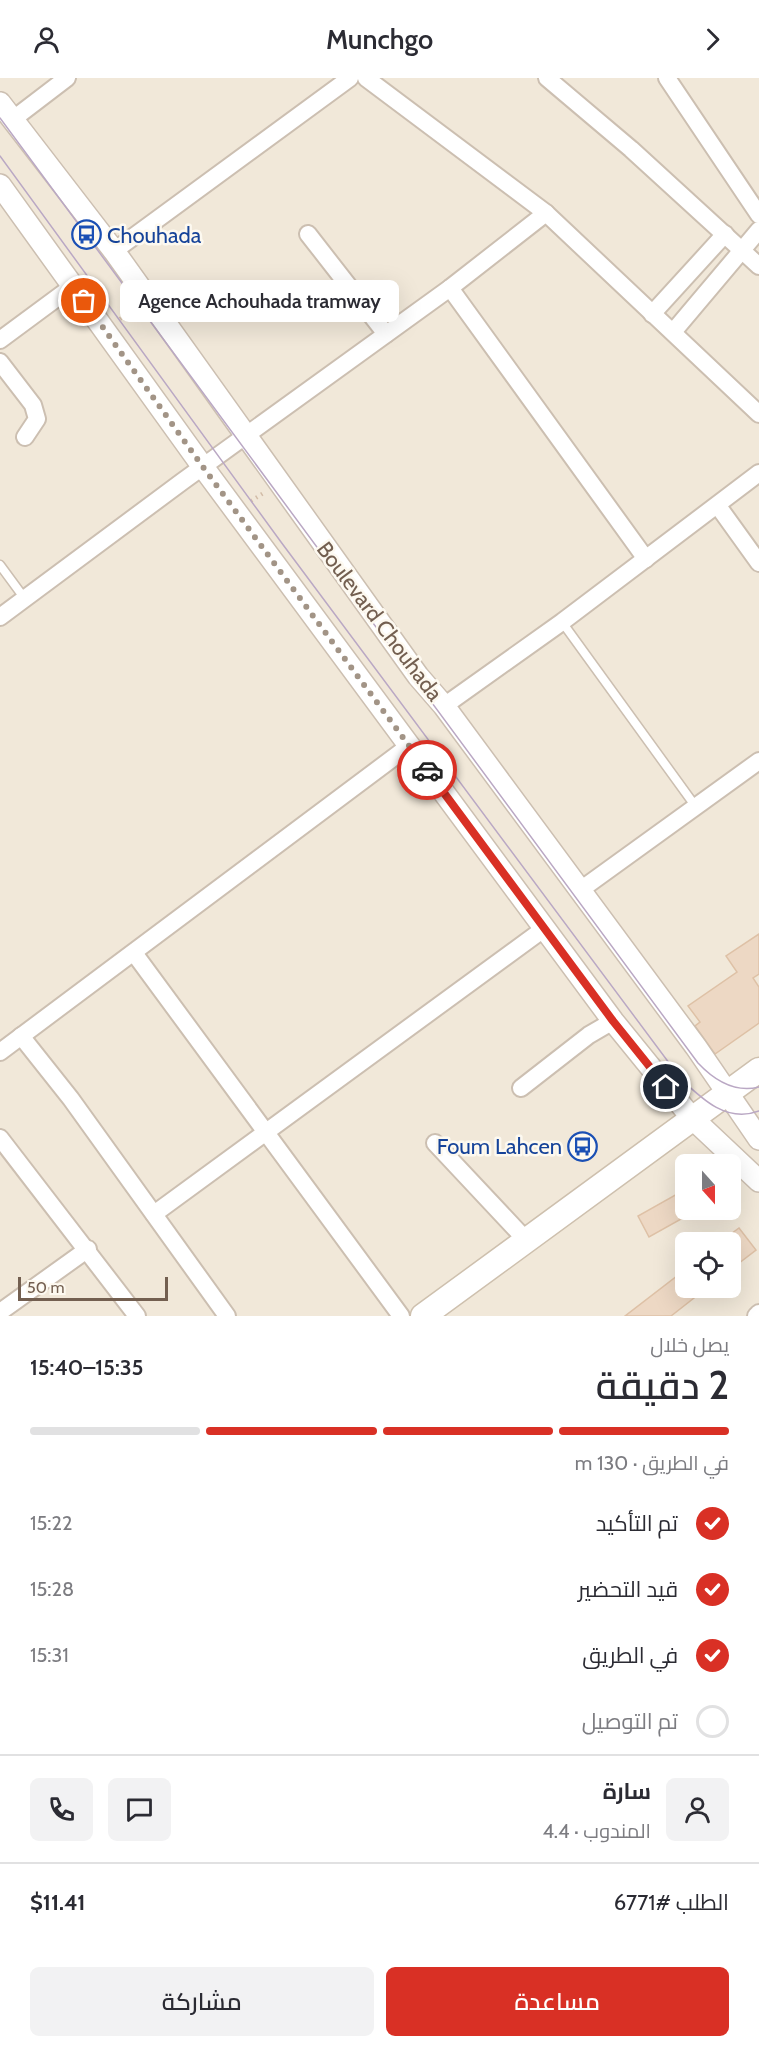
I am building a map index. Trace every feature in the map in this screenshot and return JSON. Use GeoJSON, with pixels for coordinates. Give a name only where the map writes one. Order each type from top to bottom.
{"type":"FeatureCollection","features":[{"type":"Feature","properties":{"kind":"main road"},"geometry":{"type":"LineString","coordinates":[[423,1316],[691,1117],[711,1106],[759,1070]]}},
{"type":"Feature","properties":{"kind":"street"},"geometry":{"type":"LineString","coordinates":[[12,120],[67,78]]}},
{"type":"Feature","properties":{"kind":"street"},"geometry":{"type":"LineString","coordinates":[[114,251],[350,78]]}},
{"type":"Feature","properties":{"kind":"street"},"geometry":{"type":"LineString","coordinates":[[366,78],[546,213],[759,414]]}},
{"type":"Feature","properties":{"kind":"street"},"geometry":{"type":"LineString","coordinates":[[667,78],[759,215]]}},
{"type":"Feature","properties":{"kind":"street"},"geometry":{"type":"LineString","coordinates":[[552,79],[759,266]]}},
{"type":"Feature","properties":{"kind":"street","name":"Boulevard Chouhada"},"geometry":{"type":"LineString","coordinates":[[0,103],[114,251],[278,484],[418,676],[444,706],[759,1139]]}},
{"type":"Feature","properties":{"kind":"street"},"geometry":{"type":"LineString","coordinates":[[0,185],[203,467],[613,1021],[691,1117],[759,1181]]}},
{"type":"Feature","properties":{"kind":"street"},"geometry":{"type":"LineString","coordinates":[[0,618],[245,436],[450,288],[546,213]]}},
{"type":"Feature","properties":{"kind":"street"},"geometry":{"type":"LineString","coordinates":[[673,332],[759,230]]}},
{"type":"Feature","properties":{"kind":"street"},"geometry":{"type":"LineString","coordinates":[[308,234],[386,334]]}},
{"type":"Feature","properties":{"kind":"street"},"geometry":{"type":"LineString","coordinates":[[652,314],[725,234]]}},
{"type":"Feature","properties":{"kind":"street"},"geometry":{"type":"LineString","coordinates":[[0,340],[73,286]]}},
{"type":"Feature","properties":{"kind":"street"},"geometry":{"type":"LineString","coordinates":[[450,288],[646,560]]}},
{"type":"Feature","properties":{"kind":"street"},"geometry":{"type":"LineString","coordinates":[[0,362],[33,405],[37,419],[25,437]]}},
{"type":"Feature","properties":{"kind":"street"},"geometry":{"type":"LineString","coordinates":[[444,706],[562,622],[759,474]]}},
{"type":"Feature","properties":{"kind":"street"},"geometry":{"type":"LineString","coordinates":[[718,506],[759,563]]}},
{"type":"Feature","properties":{"kind":"street"},"geometry":{"type":"LineString","coordinates":[[0,1052],[409,746]]}},
{"type":"Feature","properties":{"kind":"street"},"geometry":{"type":"LineString","coordinates":[[579,891],[759,761]]}},
{"type":"Feature","properties":{"kind":"street"},"geometry":{"type":"LineString","coordinates":[[154,1214],[544,928]]}},
{"type":"Feature","properties":{"kind":"street"},"geometry":{"type":"LineString","coordinates":[[134,953],[401,1316]]}},
{"type":"Feature","properties":{"kind":"street"},"geometry":{"type":"LineString","coordinates":[[522,1088],[589,1035],[613,1021]]}},
{"type":"Feature","properties":{"kind":"street"},"geometry":{"type":"LineString","coordinates":[[21,1036],[71,1099],[227,1316]]}},
{"type":"Feature","properties":{"kind":"street"},"geometry":{"type":"LineString","coordinates":[[0,1138],[88,1249],[137,1316]]}},
{"type":"Feature","properties":{"kind":"street"},"geometry":{"type":"LineString","coordinates":[[435,1143],[526,1240]]}},
{"type":"Feature","properties":{"kind":"street"},"geometry":{"type":"LineString","coordinates":[[0,1312],[88,1249]]}},
{"type":"Feature","properties":{"kind":"lane"},"geometry":{"type":"LineString","coordinates":[[0,565],[25,600]]}},
{"type":"Feature","properties":{"kind":"lane"},"geometry":{"type":"LineString","coordinates":[[562,622],[696,807]]}},
{"type":"Feature","properties":{"kind":"path"},"geometry":{"type":"LineString","coordinates":[[105,330],[148,298]]}},
{"type":"Feature","properties":{"kind":"path"},"geometry":{"type":"LineString","coordinates":[[236,512],[278,484]]}},
{"type":"Feature","properties":{"kind":"shaded area"},"geometry":{"type":"Polygon","coordinates":[[[0,78],[759,78],[759,1316],[0,1316],[0,78]]]}},
{"type":"Feature","properties":{"kind":"building"},"geometry":{"type":"Polygon","coordinates":[[[759,934],[759,974],[753,978],[759,987],[759,1023],[715,1054],[695,1026],[700,1022],[688,1006],[737,972],[726,956],[759,934]]]}},
{"type":"Feature","properties":{"kind":"building"},"geometry":{"type":"Polygon","coordinates":[[[675,1195],[675,1220],[679,1220],[649,1237],[638,1216],[675,1195]]]}},
{"type":"Feature","properties":{"kind":"building"},"geometry":{"type":"Polygon","coordinates":[[[739,1228],[756,1250],[741,1262],[741,1232],[734,1232],[739,1228]]]}},
{"type":"Feature","properties":{"kind":"building"},"geometry":{"type":"Polygon","coordinates":[[[675,1277],[675,1298],[694,1298],[671,1316],[625,1316],[675,1277]]]}},
{"type":"Feature","properties":{"kind":"tram line"},"geometry":{"type":"LineString","coordinates":[[0,118],[698,1063],[718,1080],[733,1087],[759,1087]]}},
{"type":"Feature","properties":{"kind":"tram line"},"geometry":{"type":"LineString","coordinates":[[0,156],[281,542],[681,1079],[707,1102],[726,1112],[747,1114],[759,1111]]}},
{"type":"Feature","properties":{"kind":"way so far"},"geometry":{"type":"LineString","coordinates":[[84,301],[203,467],[427,770]]}},
{"type":"Feature","properties":{"kind":"place","name":"Chouhada"},"geometry":{"type":"Point","coordinates":[86,235]}},
{"type":"Feature","properties":{"kind":"place","name":"Agence Achouhada tramway"},"geometry":{"type":"Point","coordinates":[84,301]}},
{"type":"Feature","properties":{"kind":"place","name":"Foum Lahcen"},"geometry":{"type":"Point","coordinates":[583,1146]}},
{"type":"Feature","properties":{"kind":"route"},"geometry":{"type":"LineString","coordinates":[[427,770],[613,1021],[666,1087]]}}]}
